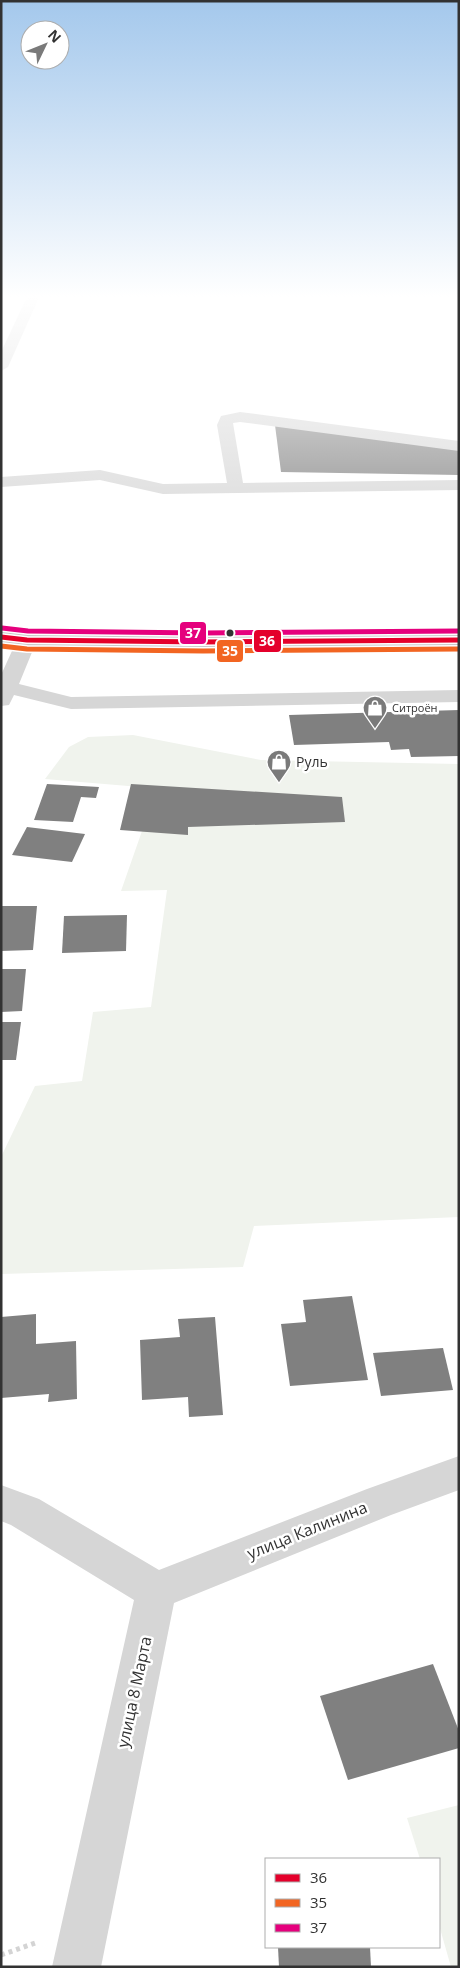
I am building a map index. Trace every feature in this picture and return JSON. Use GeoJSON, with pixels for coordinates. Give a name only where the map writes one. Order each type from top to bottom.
{"type":"FeatureCollection","features":[{"type":"Feature","properties":{"kind":"main road"},"geometry":{"type":"LineString","coordinates":[[1,637],[27,640],[203,642],[459,640]]}},
{"type":"Feature","properties":{"kind":"street"},"geometry":{"type":"LineString","coordinates":[[236,488],[226,419],[240,417],[459,446]]}},
{"type":"Feature","properties":{"kind":"street"},"geometry":{"type":"LineString","coordinates":[[1,482],[100,475],[163,489],[459,485]]}},
{"type":"Feature","properties":{"kind":"street"},"geometry":{"type":"LineString","coordinates":[[27,640],[5,684],[71,703],[459,696]]}},
{"type":"Feature","properties":{"kind":"street","name":"улица Калинина"},"geometry":{"type":"LineString","coordinates":[[156,1591],[381,1500],[459,1474]]}},
{"type":"Feature","properties":{"kind":"street"},"geometry":{"type":"LineString","coordinates":[[1,1503],[24,1512],[156,1591]]}},
{"type":"Feature","properties":{"kind":"street","name":"улица 8 Марта"},"geometry":{"type":"LineString","coordinates":[[76,1967],[156,1591]]}},
{"type":"Feature","properties":{"kind":"shaded area"},"geometry":{"type":"Polygon","coordinates":[[[133,735],[261,760],[459,764],[459,1217],[254,1226],[243,1267],[1,1274],[1,1157],[35,1086],[82,1081],[93,1012],[151,1007],[167,890],[121,891],[142,831],[152,788],[45,779],[69,747],[88,737],[133,735]]]}},
{"type":"Feature","properties":{"kind":"shaded area"},"geometry":{"type":"Polygon","coordinates":[[[459,1805],[459,1967],[451,1967],[440,1928],[440,1858],[420,1858],[407,1818],[459,1805]]]}},
{"type":"Feature","properties":{"kind":"building"},"geometry":{"type":"Polygon","coordinates":[[[275,425],[459,450],[459,475],[281,472],[275,425]]]}},
{"type":"Feature","properties":{"kind":"building","name":"Ситроён"},"geometry":{"type":"Polygon","coordinates":[[[459,710],[459,756],[411,757],[409,749],[391,750],[389,742],[294,745],[289,715],[459,710]]]}},
{"type":"Feature","properties":{"kind":"building"},"geometry":{"type":"Polygon","coordinates":[[[47,784],[99,787],[96,798],[81,797],[73,822],[34,820],[47,784]]]}},
{"type":"Feature","properties":{"kind":"building"},"geometry":{"type":"Polygon","coordinates":[[[131,784],[342,797],[345,822],[188,827],[188,835],[120,830],[131,784]]]}},
{"type":"Feature","properties":{"kind":"building"},"geometry":{"type":"Polygon","coordinates":[[[27,827],[85,834],[72,862],[12,855],[27,827]]]}},
{"type":"Feature","properties":{"kind":"building"},"geometry":{"type":"Polygon","coordinates":[[[1,906],[37,906],[33,950],[1,951],[1,906]]]}},
{"type":"Feature","properties":{"kind":"building"},"geometry":{"type":"Polygon","coordinates":[[[127,915],[126,951],[62,953],[64,916],[127,915]]]}},
{"type":"Feature","properties":{"kind":"building"},"geometry":{"type":"Polygon","coordinates":[[[1,969],[26,969],[22,1011],[1,1012],[1,969]]]}},
{"type":"Feature","properties":{"kind":"building"},"geometry":{"type":"Polygon","coordinates":[[[1,1022],[21,1022],[16,1060],[1,1060],[1,1022]]]}},
{"type":"Feature","properties":{"kind":"building"},"geometry":{"type":"Polygon","coordinates":[[[352,1296],[368,1380],[290,1386],[281,1324],[306,1322],[303,1300],[352,1296]]]}},
{"type":"Feature","properties":{"kind":"building"},"geometry":{"type":"Polygon","coordinates":[[[36,1314],[36,1344],[76,1341],[77,1399],[48,1402],[49,1394],[1,1398],[1,1317],[36,1314]]]}},
{"type":"Feature","properties":{"kind":"building"},"geometry":{"type":"Polygon","coordinates":[[[215,1317],[223,1415],[189,1417],[188,1397],[142,1400],[140,1340],[180,1337],[178,1319],[215,1317]]]}},
{"type":"Feature","properties":{"kind":"building"},"geometry":{"type":"Polygon","coordinates":[[[443,1348],[453,1390],[381,1396],[373,1353],[443,1348]]]}},
{"type":"Feature","properties":{"kind":"building"},"geometry":{"type":"Polygon","coordinates":[[[433,1664],[459,1731],[459,1748],[348,1780],[320,1696],[433,1664]]]}},
{"type":"Feature","properties":{"kind":"building"},"geometry":{"type":"Polygon","coordinates":[[[278,1948],[370,1948],[371,1967],[279,1967],[278,1948]]]}},
{"type":"Feature","properties":{"kind":"transit line","name":"37"},"geometry":{"type":"LineString","coordinates":[[2,628],[28,631],[203,633],[459,631]]}},
{"type":"Feature","properties":{"kind":"transit line","name":"36"},"geometry":{"type":"LineString","coordinates":[[1,637],[27,640],[203,642],[459,640]]}},
{"type":"Feature","properties":{"kind":"transit line","name":"35"},"geometry":{"type":"LineString","coordinates":[[1,646],[27,649],[203,651],[459,649]]}},
{"type":"Feature","properties":{"kind":"place","name":"Ситроён"},"geometry":{"type":"Point","coordinates":[375,729]}},
{"type":"Feature","properties":{"kind":"place","name":"Руль"},"geometry":{"type":"Point","coordinates":[279,783]}}]}
